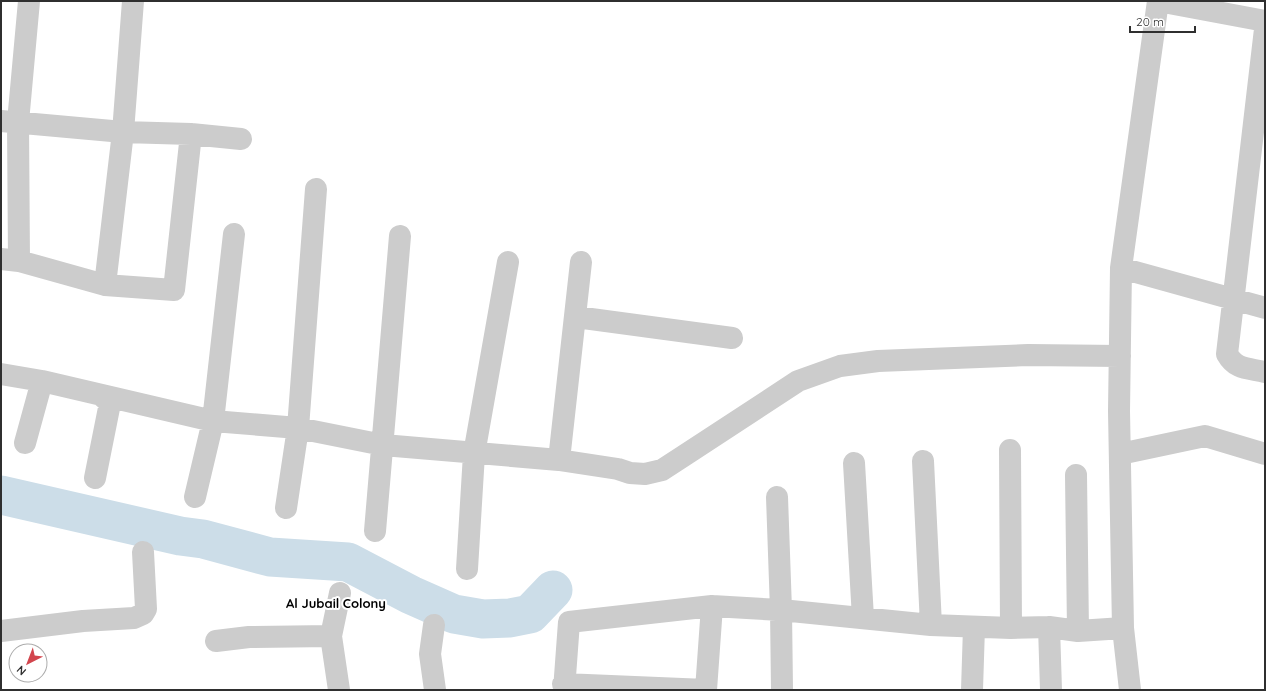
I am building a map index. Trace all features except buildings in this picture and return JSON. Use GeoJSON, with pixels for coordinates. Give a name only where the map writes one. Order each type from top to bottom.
{"type":"FeatureCollection","features":[{"type":"Feature","properties":{"kind":"street"},"geometry":{"type":"LineString","coordinates":[[29,1],[10,122],[10,260],[105,285],[174,290],[191,134]]}},
{"type":"Feature","properties":{"kind":"street"},"geometry":{"type":"LineString","coordinates":[[105,285],[123,132],[133,1]]}},
{"type":"Feature","properties":{"kind":"street"},"geometry":{"type":"LineString","coordinates":[[1130,690],[1123,628],[1120,454],[1121,268],[1158,1],[1265,21]]}},
{"type":"Feature","properties":{"kind":"street"},"geometry":{"type":"LineString","coordinates":[[1265,29],[1232,297],[1227,354],[1232,363],[1239,367],[1265,372]]}},
{"type":"Feature","properties":{"kind":"street"},"geometry":{"type":"LineString","coordinates":[[10,122],[123,132],[191,134],[241,139]]}},
{"type":"Feature","properties":{"kind":"street"},"geometry":{"type":"LineString","coordinates":[[286,508],[298,428],[316,189]]}},
{"type":"Feature","properties":{"kind":"street"},"geometry":{"type":"LineString","coordinates":[[195,497],[213,421],[234,234]]}},
{"type":"Feature","properties":{"kind":"street"},"geometry":{"type":"LineString","coordinates":[[376,531],[400,236]]}},
{"type":"Feature","properties":{"kind":"street"},"geometry":{"type":"LineString","coordinates":[[467,569],[474,454],[508,262]]}},
{"type":"Feature","properties":{"kind":"street"},"geometry":{"type":"LineString","coordinates":[[559,460],[581,262]]}},
{"type":"Feature","properties":{"kind":"street"},"geometry":{"type":"LineString","coordinates":[[1121,268],[1232,297],[1265,308]]}},
{"type":"Feature","properties":{"kind":"street"},"geometry":{"type":"LineString","coordinates":[[576,317],[732,338]]}},
{"type":"Feature","properties":{"kind":"street"},"geometry":{"type":"LineString","coordinates":[[1,374],[213,421],[298,428],[383,445],[474,454],[559,460],[618,469],[630,474],[645,474],[662,470],[798,381],[840,366],[878,361],[1028,355],[1120,356]]}},
{"type":"Feature","properties":{"kind":"street"},"geometry":{"type":"LineString","coordinates":[[25,444],[42,382]]}},
{"type":"Feature","properties":{"kind":"street"},"geometry":{"type":"LineString","coordinates":[[95,478],[110,403],[102,396]]}},
{"type":"Feature","properties":{"kind":"street"},"geometry":{"type":"LineString","coordinates":[[1120,454],[1205,436],[1265,454]]}},
{"type":"Feature","properties":{"kind":"street"},"geometry":{"type":"LineString","coordinates":[[1010,450],[1011,628]]}},
{"type":"Feature","properties":{"kind":"street"},"geometry":{"type":"LineString","coordinates":[[922,461],[931,625]]}},
{"type":"Feature","properties":{"kind":"street"},"geometry":{"type":"LineString","coordinates":[[854,463],[863,618]]}},
{"type":"Feature","properties":{"kind":"street"},"geometry":{"type":"LineString","coordinates":[[1076,475],[1078,631]]}},
{"type":"Feature","properties":{"kind":"street"},"geometry":{"type":"LineString","coordinates":[[777,496],[782,690]]}},
{"type":"Feature","properties":{"kind":"street"},"geometry":{"type":"LineString","coordinates":[[1,631],[83,621],[134,618],[143,614],[146,609],[143,552]]}},
{"type":"Feature","properties":{"kind":"street"},"geometry":{"type":"LineString","coordinates":[[339,690],[332,636],[340,593]]}},
{"type":"Feature","properties":{"kind":"street"},"geometry":{"type":"LineString","coordinates":[[712,606],[706,690],[564,687],[569,622],[712,606],[781,610],[931,625],[1011,628],[1049,627],[1078,631],[1123,628]]}},
{"type":"Feature","properties":{"kind":"street"},"geometry":{"type":"LineString","coordinates":[[434,625],[430,654],[435,690]]}},
{"type":"Feature","properties":{"kind":"street"},"geometry":{"type":"LineString","coordinates":[[972,690],[974,627]]}},
{"type":"Feature","properties":{"kind":"street"},"geometry":{"type":"LineString","coordinates":[[1049,627],[1051,690]]}},
{"type":"Feature","properties":{"kind":"street"},"geometry":{"type":"LineString","coordinates":[[216,641],[250,637],[332,636]]}},
{"type":"Feature","properties":{"kind":"waterway"},"geometry":{"type":"LineString","coordinates":[[1,495],[180,536],[203,539],[270,557],[348,562],[411,595],[454,614],[483,619],[510,618],[530,614],[553,590]]}},
{"type":"Feature","properties":{"kind":"district","name":"Al Jubail Colony"},"geometry":{"type":"Point","coordinates":[336,603]}}]}
